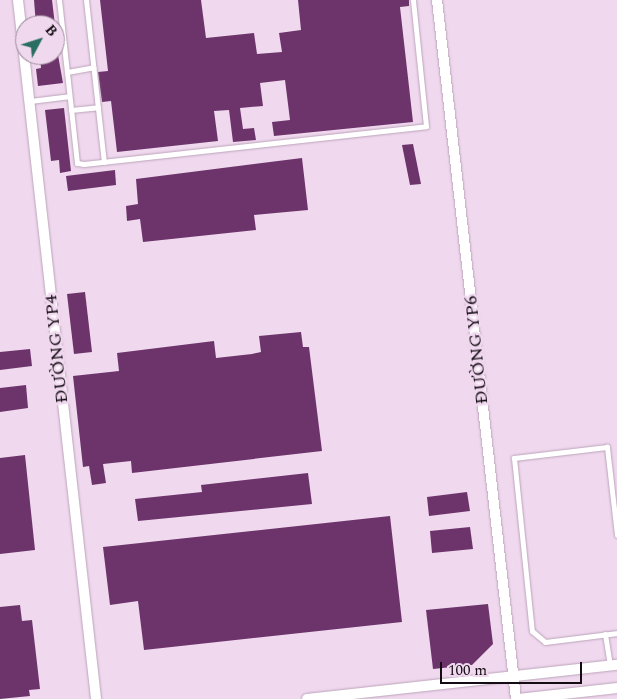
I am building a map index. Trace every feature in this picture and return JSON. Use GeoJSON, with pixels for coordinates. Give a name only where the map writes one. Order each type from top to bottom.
{"type":"FeatureCollection","features":[{"type":"Feature","properties":{"kind":"street","name":"ĐƯỜNG YP4"},"geometry":{"type":"LineString","coordinates":[[18,0],[96,699]]}},
{"type":"Feature","properties":{"kind":"street","name":"ĐƯỜNG YP6"},"geometry":{"type":"LineString","coordinates":[[437,0],[517,699]]}},
{"type":"Feature","properties":{"kind":"street"},"geometry":{"type":"LineString","coordinates":[[307,699],[614,665]]}},
{"type":"Feature","properties":{"kind":"street"},"geometry":{"type":"LineString","coordinates":[[517,699],[617,688]]}},
{"type":"Feature","properties":{"kind":"lane"},"geometry":{"type":"LineString","coordinates":[[59,0],[77,163],[104,162],[426,126],[413,0]]}},
{"type":"Feature","properties":{"kind":"lane"},"geometry":{"type":"LineString","coordinates":[[86,0],[104,162]]}},
{"type":"Feature","properties":{"kind":"lane"},"geometry":{"type":"LineString","coordinates":[[67,72],[94,67]]}},
{"type":"Feature","properties":{"kind":"lane"},"geometry":{"type":"LineString","coordinates":[[30,101],[70,96]]}},
{"type":"Feature","properties":{"kind":"lane"},"geometry":{"type":"LineString","coordinates":[[71,110],[98,107]]}},
{"type":"Feature","properties":{"kind":"lane"},"geometry":{"type":"LineString","coordinates":[[617,535],[607,447],[514,458],[532,631],[545,642],[617,632]]}},
{"type":"Feature","properties":{"kind":"lane"},"geometry":{"type":"LineString","coordinates":[[606,634],[614,665]]}},
{"type":"Feature","properties":{"kind":"building"},"geometry":{"type":"Polygon","coordinates":[[[34,0],[52,0],[54,15],[35,15],[34,0]]]}},
{"type":"Feature","properties":{"kind":"building"},"geometry":{"type":"Polygon","coordinates":[[[100,0],[201,0],[206,38],[254,33],[257,54],[282,52],[279,33],[301,30],[298,0],[409,0],[409,6],[400,7],[413,122],[274,136],[272,122],[290,120],[285,80],[260,83],[263,106],[240,108],[243,129],[254,128],[256,140],[233,142],[229,110],[214,111],[218,141],[117,152],[111,101],[102,102],[98,72],[108,71],[100,0]]]}},
{"type":"Feature","properties":{"kind":"building"},"geometry":{"type":"Polygon","coordinates":[[[41,65],[60,65],[63,83],[38,86],[36,69],[41,68],[41,65]]]}},
{"type":"Feature","properties":{"kind":"building"},"geometry":{"type":"Polygon","coordinates":[[[64,108],[71,171],[60,173],[59,160],[51,161],[45,110],[64,108]]]}},
{"type":"Feature","properties":{"kind":"building"},"geometry":{"type":"Polygon","coordinates":[[[413,144],[421,184],[410,185],[402,145],[413,144]]]}},
{"type":"Feature","properties":{"kind":"building"},"geometry":{"type":"Polygon","coordinates":[[[302,158],[308,210],[254,215],[256,230],[143,242],[140,219],[127,221],[126,206],[138,204],[136,179],[302,158]]]}},
{"type":"Feature","properties":{"kind":"building"},"geometry":{"type":"Polygon","coordinates":[[[115,170],[116,185],[68,191],[66,176],[115,170]]]}},
{"type":"Feature","properties":{"kind":"building"},"geometry":{"type":"Polygon","coordinates":[[[85,292],[92,352],[74,354],[67,294],[85,292]]]}},
{"type":"Feature","properties":{"kind":"building"},"geometry":{"type":"Polygon","coordinates":[[[301,332],[303,347],[309,347],[322,451],[132,473],[131,461],[103,464],[106,483],[92,485],[89,466],[83,467],[73,376],[119,371],[117,353],[214,341],[216,358],[252,354],[261,352],[259,336],[301,332]]]}},
{"type":"Feature","properties":{"kind":"building"},"geometry":{"type":"Polygon","coordinates":[[[30,349],[32,366],[0,370],[0,352],[30,349]]]}},
{"type":"Feature","properties":{"kind":"building"},"geometry":{"type":"Polygon","coordinates":[[[26,385],[28,408],[0,412],[0,388],[26,385]]]}},
{"type":"Feature","properties":{"kind":"building"},"geometry":{"type":"Polygon","coordinates":[[[25,455],[35,550],[0,554],[0,458],[25,455]]]}},
{"type":"Feature","properties":{"kind":"building"},"geometry":{"type":"Polygon","coordinates":[[[308,473],[312,504],[138,521],[135,499],[202,492],[201,485],[308,473]]]}},
{"type":"Feature","properties":{"kind":"building"},"geometry":{"type":"Polygon","coordinates":[[[467,492],[470,511],[429,516],[427,497],[467,492]]]}},
{"type":"Feature","properties":{"kind":"building"},"geometry":{"type":"Polygon","coordinates":[[[390,516],[402,622],[144,650],[138,601],[110,605],[103,547],[390,516]]]}},
{"type":"Feature","properties":{"kind":"building"},"geometry":{"type":"Polygon","coordinates":[[[470,527],[473,549],[432,553],[430,531],[470,527]]]}},
{"type":"Feature","properties":{"kind":"building"},"geometry":{"type":"Polygon","coordinates":[[[488,604],[493,644],[472,665],[433,669],[426,610],[488,604]]]}},
{"type":"Feature","properties":{"kind":"building"},"geometry":{"type":"Polygon","coordinates":[[[20,605],[22,621],[32,620],[40,689],[29,690],[30,696],[0,699],[0,607],[20,605]]]}}]}
